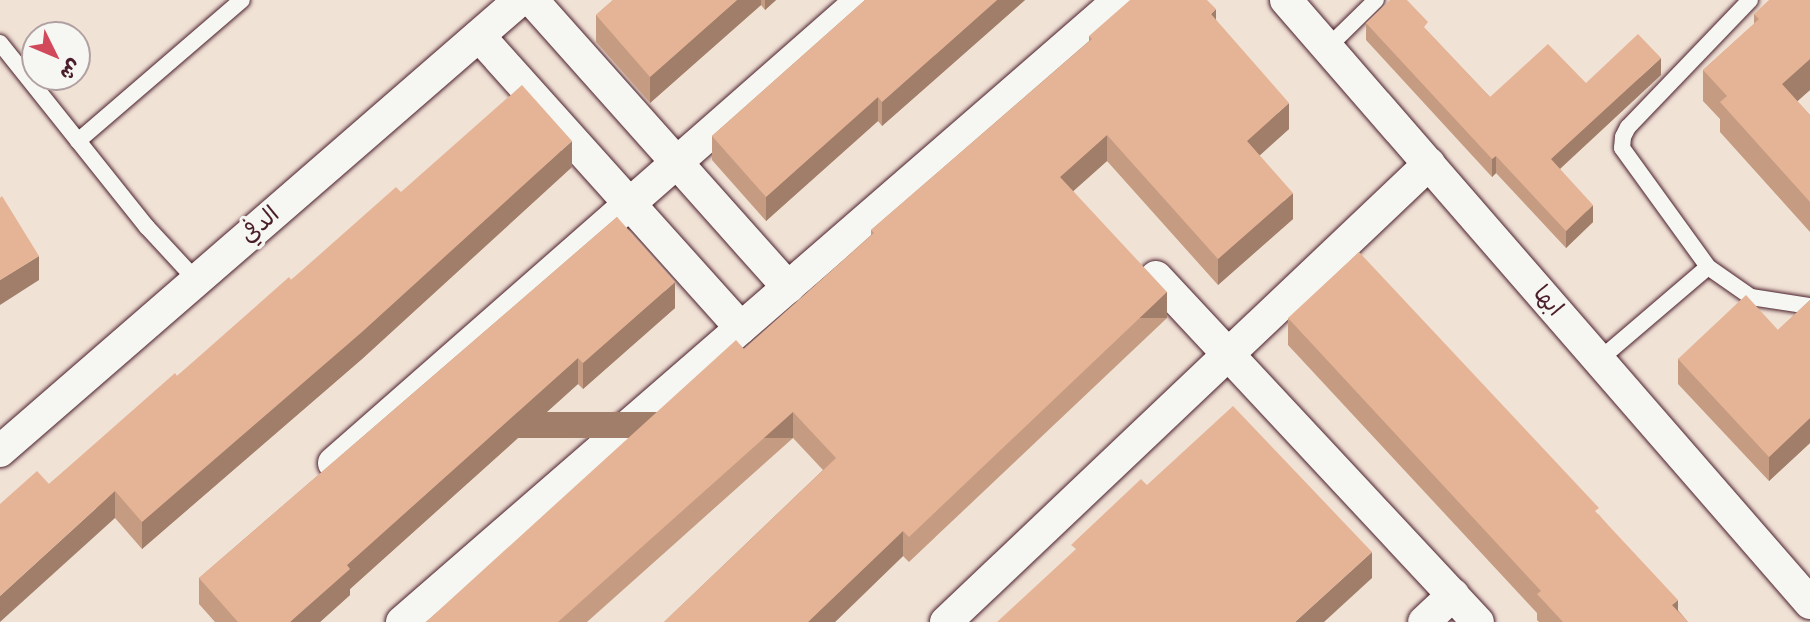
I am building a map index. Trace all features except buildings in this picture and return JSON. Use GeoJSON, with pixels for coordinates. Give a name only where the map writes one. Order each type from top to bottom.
{"type":"FeatureCollection","features":[{"type":"Feature","properties":{"kind":"street","name":"الدفي"},"geometry":{"type":"LineString","coordinates":[[0,451],[520,0]]}},
{"type":"Feature","properties":{"kind":"street"},"geometry":{"type":"LineString","coordinates":[[532,0],[788,287]]}},
{"type":"Feature","properties":{"kind":"street"},"geometry":{"type":"LineString","coordinates":[[310,483],[862,0]]}},
{"type":"Feature","properties":{"kind":"street"},"geometry":{"type":"LineString","coordinates":[[402,622],[1119,0]]}},
{"type":"Feature","properties":{"kind":"street","name":"ابها"},"geometry":{"type":"LineString","coordinates":[[1286,0],[1599,360],[1805,587]]}},
{"type":"Feature","properties":{"kind":"street"},"geometry":{"type":"LineString","coordinates":[[479,36],[741,328]]}},
{"type":"Feature","properties":{"kind":"street"},"geometry":{"type":"LineString","coordinates":[[946,622],[1429,164]]}},
{"type":"Feature","properties":{"kind":"street"},"geometry":{"type":"LineString","coordinates":[[1156,277],[1478,622]]}},
{"type":"Feature","properties":{"kind":"street"},"geometry":{"type":"LineString","coordinates":[[1424,622],[1452,595]]}},
{"type":"Feature","properties":{"kind":"lane"},"geometry":{"type":"LineString","coordinates":[[78,141],[242,0]]}},
{"type":"Feature","properties":{"kind":"lane"},"geometry":{"type":"LineString","coordinates":[[1328,47],[1377,0]]}},
{"type":"Feature","properties":{"kind":"lane"},"geometry":{"type":"LineString","coordinates":[[1750,0],[1629,127],[1623,137],[1622,148],[1708,267],[1751,297],[1810,306]]}},
{"type":"Feature","properties":{"kind":"lane"},"geometry":{"type":"LineString","coordinates":[[0,43],[147,227],[196,280]]}},
{"type":"Feature","properties":{"kind":"lane"},"geometry":{"type":"LineString","coordinates":[[1599,360],[1708,267]]}}]}
